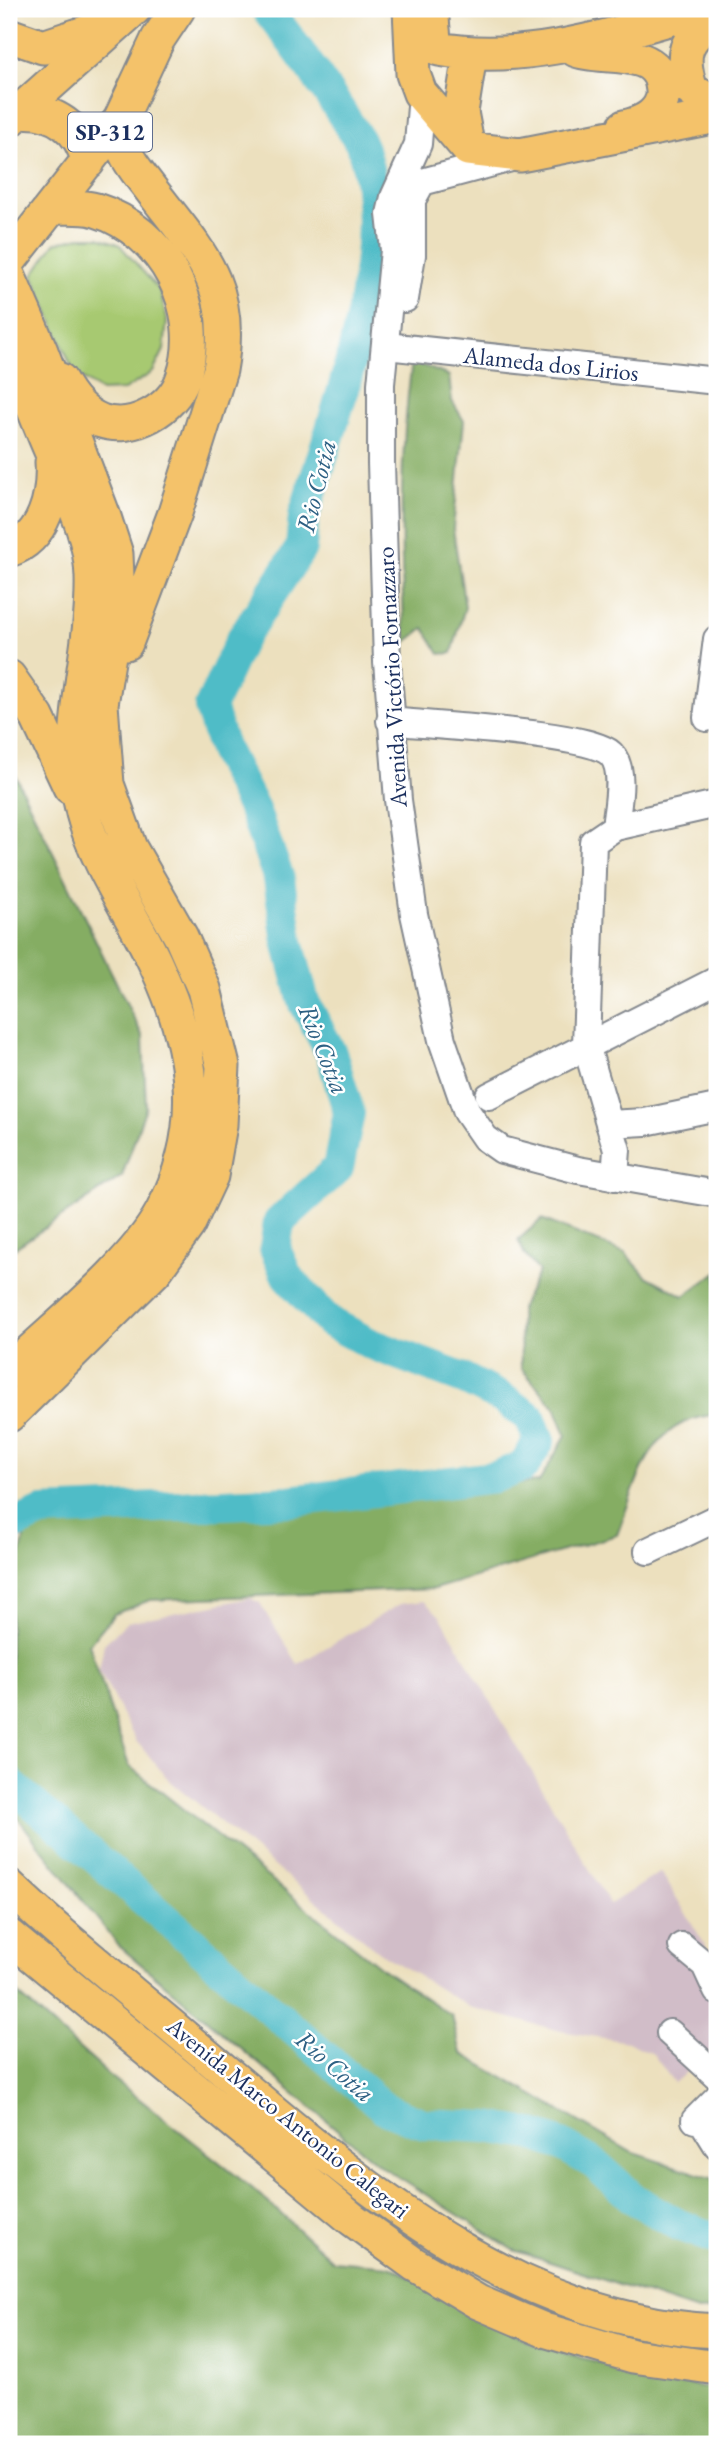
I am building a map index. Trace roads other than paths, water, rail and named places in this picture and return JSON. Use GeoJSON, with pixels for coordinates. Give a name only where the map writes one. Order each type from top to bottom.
{"type":"FeatureCollection","features":[{"type":"Feature","properties":{"kind":"main road","name":"SP-312"},"geometry":{"type":"LineString","coordinates":[[16,252],[120,120],[158,39],[178,9]]}},
{"type":"Feature","properties":{"kind":"main road","name":"Avenida Victório Fornazzaro"},"geometry":{"type":"LineString","coordinates":[[410,9],[413,74],[421,94]]}},
{"type":"Feature","properties":{"kind":"main road"},"geometry":{"type":"LineString","coordinates":[[431,9],[434,38],[439,49],[468,65]]}},
{"type":"Feature","properties":{"kind":"main road"},"geometry":{"type":"LineString","coordinates":[[703,9],[566,45],[468,65],[421,94],[468,149],[520,155],[717,117]]}},
{"type":"Feature","properties":{"kind":"main road","name":"SP-312"},"geometry":{"type":"LineString","coordinates":[[13,117],[130,14]]}},
{"type":"Feature","properties":{"kind":"main road"},"geometry":{"type":"LineString","coordinates":[[9,51],[70,40],[130,14]]}},
{"type":"Feature","properties":{"kind":"main road"},"geometry":{"type":"LineString","coordinates":[[717,18],[688,44],[682,60],[691,90],[717,105]]}},
{"type":"Feature","properties":{"kind":"main road"},"geometry":{"type":"LineString","coordinates":[[9,35],[43,47]]}},
{"type":"Feature","properties":{"kind":"main road"},"geometry":{"type":"LineString","coordinates":[[566,45],[580,52],[611,53],[651,65],[660,76],[664,97],[657,111],[637,124],[595,134],[583,143]]}},
{"type":"Feature","properties":{"kind":"main road"},"geometry":{"type":"LineString","coordinates":[[468,65],[461,112],[468,149]]}},
{"type":"Feature","properties":{"kind":"main road"},"geometry":{"type":"LineString","coordinates":[[13,117],[36,112],[62,121],[79,136],[88,162]]}},
{"type":"Feature","properties":{"kind":"main road"},"geometry":{"type":"LineString","coordinates":[[101,704],[175,513],[214,391],[225,345],[221,295],[210,269],[122,152],[120,120]]}},
{"type":"Feature","properties":{"kind":"main road"},"geometry":{"type":"LineString","coordinates":[[41,351],[68,394],[82,409],[99,420],[113,424],[134,422],[154,414],[170,401],[183,380],[191,333],[186,305],[173,273],[153,247],[112,216],[93,209],[54,207]]}},
{"type":"Feature","properties":{"kind":"main road"},"geometry":{"type":"LineString","coordinates":[[9,277],[41,351],[116,554],[118,600],[101,704],[107,784],[130,848],[181,937],[204,989],[223,1066],[220,1125],[211,1176],[188,1225],[169,1252],[103,1325],[9,1415]]}},
{"type":"Feature","properties":{"kind":"main road"},"geometry":{"type":"LineString","coordinates":[[9,348],[83,530],[92,573],[92,615],[77,701],[75,747],[83,813]]}},
{"type":"Feature","properties":{"kind":"main road"},"geometry":{"type":"LineString","coordinates":[[9,550],[34,531],[48,510],[53,487],[51,453]]}},
{"type":"Feature","properties":{"kind":"main road"},"geometry":{"type":"LineString","coordinates":[[9,677],[37,717],[102,859],[158,969],[181,1023],[191,1073],[188,1132],[180,1167],[161,1213],[125,1261],[9,1371]]}},
{"type":"Feature","properties":{"kind":"main road","name":"Avenida Marco Antonio Calegari"},"geometry":{"type":"LineString","coordinates":[[9,1886],[279,2117],[368,2188],[438,2235],[499,2272],[556,2296],[632,2318],[691,2330],[717,2331]]}},
{"type":"Feature","properties":{"kind":"main road","name":"Avenida Marco Antonio Calegari"},"geometry":{"type":"LineString","coordinates":[[9,1936],[352,2219],[414,2264],[478,2302],[544,2330],[633,2356],[717,2368]]}},
{"type":"Feature","properties":{"kind":"street","name":"Avenida Victório Fornazzaro"},"geometry":{"type":"LineString","coordinates":[[421,94],[418,145],[394,197],[390,214],[394,250],[381,384],[381,463],[390,721],[414,914],[442,1040],[467,1112],[485,1138],[502,1150],[615,1177],[717,1194]]}},
{"type":"Feature","properties":{"kind":"street"},"geometry":{"type":"LineString","coordinates":[[386,346],[401,319],[412,255],[412,201],[422,182],[520,155]]}},
{"type":"Feature","properties":{"kind":"street","name":"Alameda dos Lirios"},"geometry":{"type":"LineString","coordinates":[[386,346],[717,381]]}},
{"type":"Feature","properties":{"kind":"street"},"geometry":{"type":"LineString","coordinates":[[707,718],[717,639]]}},
{"type":"Feature","properties":{"kind":"street"},"geometry":{"type":"LineString","coordinates":[[390,721],[538,734],[596,746],[611,754],[618,767],[615,827]]}},
{"type":"Feature","properties":{"kind":"street"},"geometry":{"type":"LineString","coordinates":[[615,1177],[617,1150],[586,1045],[593,842],[615,827],[717,804]]}},
{"type":"Feature","properties":{"kind":"street"},"geometry":{"type":"LineString","coordinates":[[489,1096],[717,981]]}},
{"type":"Feature","properties":{"kind":"street"},"geometry":{"type":"LineString","coordinates":[[609,1124],[645,1122],[717,1107]]}},
{"type":"Feature","properties":{"kind":"street"},"geometry":{"type":"LineString","coordinates":[[648,1551],[717,1518]]}},
{"type":"Feature","properties":{"kind":"street"},"geometry":{"type":"LineString","coordinates":[[682,1946],[705,1965],[717,1991]]}},
{"type":"Feature","properties":{"kind":"street"},"geometry":{"type":"LineString","coordinates":[[670,2033],[717,2076]]}},
{"type":"Feature","properties":{"kind":"street"},"geometry":{"type":"LineString","coordinates":[[704,2111],[717,2145]]}},
{"type":"Feature","properties":{"kind":"waterway","name":"Rio Cotia"},"geometry":{"type":"LineString","coordinates":[[9,1527],[42,1512],[290,1501],[495,1477],[524,1466],[539,1441],[530,1417],[500,1397],[464,1379],[371,1344],[328,1321],[287,1276],[275,1249],[279,1222],[338,1168],[349,1113],[331,1053],[304,1002],[288,942],[279,879],[254,810],[224,750],[210,707],[241,640],[301,548],[304,516],[358,333],[372,237],[371,191],[363,149],[316,75],[267,9]]}},
{"type":"Feature","properties":{"kind":"waterway","name":"Rio Cotia"},"geometry":{"type":"LineString","coordinates":[[9,1783],[384,2108],[424,2124],[487,2127],[531,2134],[562,2145],[595,2164],[634,2199],[679,2225],[717,2239]]}}]}
